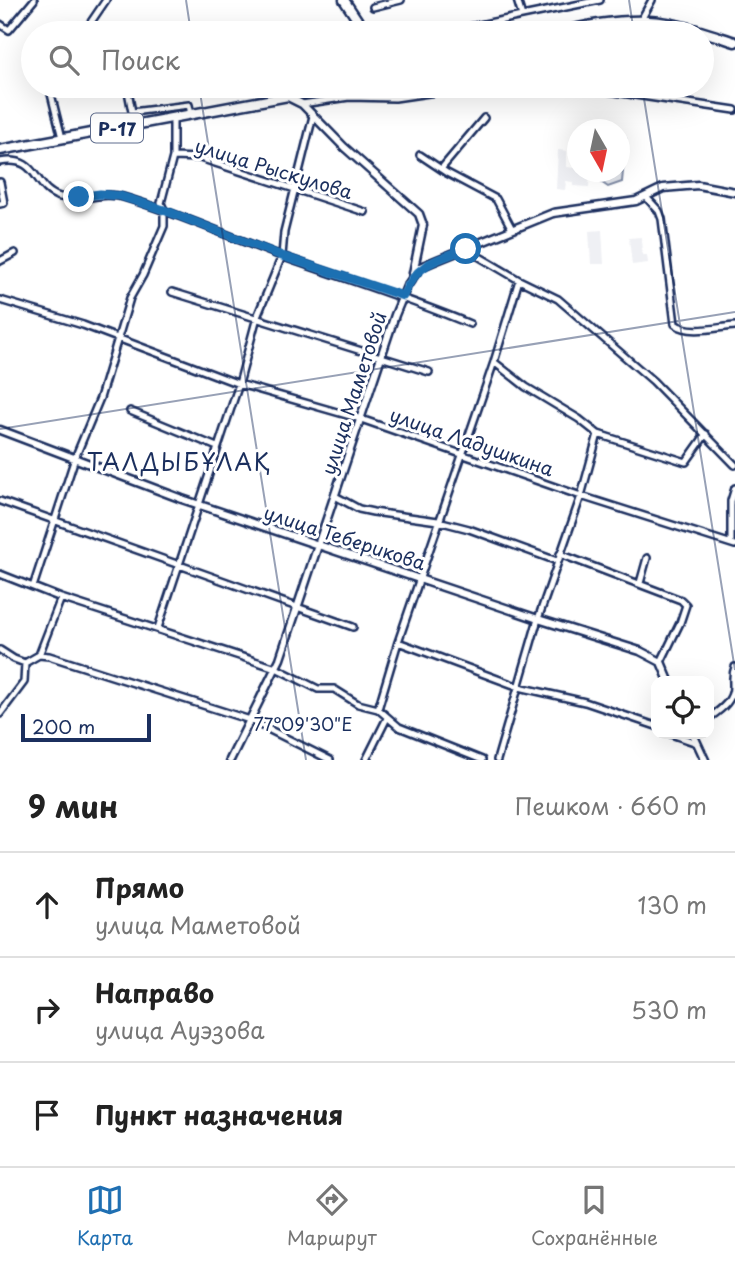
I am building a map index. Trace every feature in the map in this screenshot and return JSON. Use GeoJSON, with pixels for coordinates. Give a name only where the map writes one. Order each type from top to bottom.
{"type":"FeatureCollection","features":[{"type":"Feature","properties":{"kind":"main road"},"geometry":{"type":"LineString","coordinates":[[344,0],[358,21]]}},
{"type":"Feature","properties":{"kind":"main road"},"geometry":{"type":"LineString","coordinates":[[633,21],[650,21]]}},
{"type":"Feature","properties":{"kind":"main road"},"geometry":{"type":"LineString","coordinates":[[714,36],[735,42]]}},
{"type":"Feature","properties":{"kind":"main road","name":"P-17"},"geometry":{"type":"LineString","coordinates":[[0,150],[275,98]]}},
{"type":"Feature","properties":{"kind":"street"},"geometry":{"type":"LineString","coordinates":[[0,24],[9,30],[34,0]]}},
{"type":"Feature","properties":{"kind":"street"},"geometry":{"type":"LineString","coordinates":[[92,21],[106,0]]}},
{"type":"Feature","properties":{"kind":"street"},"geometry":{"type":"LineString","coordinates":[[373,7],[401,0]]}},
{"type":"Feature","properties":{"kind":"street"},"geometry":{"type":"LineString","coordinates":[[517,0],[522,16]]}},
{"type":"Feature","properties":{"kind":"street"},"geometry":{"type":"LineString","coordinates":[[498,21],[600,0]]}},
{"type":"Feature","properties":{"kind":"street"},"geometry":{"type":"LineString","coordinates":[[641,20],[652,0]]}},
{"type":"Feature","properties":{"kind":"street"},"geometry":{"type":"LineString","coordinates":[[52,98],[62,138]]}},
{"type":"Feature","properties":{"kind":"street"},"geometry":{"type":"LineString","coordinates":[[129,98],[132,112],[189,105],[191,114]]}},
{"type":"Feature","properties":{"kind":"street"},"geometry":{"type":"LineString","coordinates":[[158,628],[239,384],[257,317],[282,256],[284,232],[313,116],[302,104],[290,98]]}},
{"type":"Feature","properties":{"kind":"street"},"geometry":{"type":"LineString","coordinates":[[302,104],[342,98]]}},
{"type":"Feature","properties":{"kind":"street"},"geometry":{"type":"LineString","coordinates":[[655,98],[735,110]]}},
{"type":"Feature","properties":{"kind":"street","name":"улица Маметовой"},"geometry":{"type":"LineString","coordinates":[[230,760],[276,668],[299,606],[403,296],[412,277],[423,225],[419,214],[313,116]]}},
{"type":"Feature","properties":{"kind":"street"},"geometry":{"type":"LineString","coordinates":[[33,587],[75,458],[100,398],[130,298],[164,226],[161,203],[173,157],[173,118]]}},
{"type":"Feature","properties":{"kind":"street"},"geometry":{"type":"LineString","coordinates":[[441,169],[484,118]]}},
{"type":"Feature","properties":{"kind":"street"},"geometry":{"type":"LineString","coordinates":[[419,155],[496,199],[512,229]]}},
{"type":"Feature","properties":{"kind":"street","name":"улица Рыскулова"},"geometry":{"type":"LineString","coordinates":[[173,157],[200,158],[365,212]]}},
{"type":"Feature","properties":{"kind":"street"},"geometry":{"type":"LineString","coordinates":[[0,162],[30,166],[54,195],[71,199],[100,194],[120,196],[164,210],[282,256],[403,296],[470,324]]}},
{"type":"Feature","properties":{"kind":"street"},"geometry":{"type":"LineString","coordinates":[[0,182],[4,203],[0,204]]}},
{"type":"Feature","properties":{"kind":"street"},"geometry":{"type":"LineString","coordinates":[[412,277],[420,268],[553,213],[636,201],[663,188],[715,186],[735,191]]}},
{"type":"Feature","properties":{"kind":"street"},"geometry":{"type":"LineString","coordinates":[[646,197],[663,219],[675,324],[680,328],[694,329],[735,326]]}},
{"type":"Feature","properties":{"kind":"street"},"geometry":{"type":"LineString","coordinates":[[466,249],[558,299],[653,381],[735,465]]}},
{"type":"Feature","properties":{"kind":"street"},"geometry":{"type":"LineString","coordinates":[[0,261],[15,253]]}},
{"type":"Feature","properties":{"kind":"street"},"geometry":{"type":"LineString","coordinates":[[378,709],[418,577],[494,362],[519,280]]}},
{"type":"Feature","properties":{"kind":"street"},"geometry":{"type":"LineString","coordinates":[[172,292],[383,355],[429,372]]}},
{"type":"Feature","properties":{"kind":"street","name":"улица Ладушкина"},"geometry":{"type":"LineString","coordinates":[[0,300],[83,325],[239,384],[361,419],[581,496],[733,544]]}},
{"type":"Feature","properties":{"kind":"street"},"geometry":{"type":"LineString","coordinates":[[494,362],[526,387],[579,419],[598,434],[686,462],[706,434]]}},
{"type":"Feature","properties":{"kind":"street"},"geometry":{"type":"LineString","coordinates":[[130,411],[217,447]]}},
{"type":"Feature","properties":{"kind":"street","name":"улица Теберикова"},"geometry":{"type":"LineString","coordinates":[[0,430],[197,504],[640,651],[661,662]]}},
{"type":"Feature","properties":{"kind":"street"},"geometry":{"type":"LineString","coordinates":[[497,760],[538,619],[581,496],[598,434]]}},
{"type":"Feature","properties":{"kind":"street"},"geometry":{"type":"LineString","coordinates":[[733,544],[731,501],[735,488]]}},
{"type":"Feature","properties":{"kind":"street"},"geometry":{"type":"LineString","coordinates":[[335,496],[366,510],[438,521],[470,529],[640,583],[648,589],[681,600],[685,605],[678,628],[661,662],[667,676]]}},
{"type":"Feature","properties":{"kind":"street"},"geometry":{"type":"LineString","coordinates":[[0,501],[353,626]]}},
{"type":"Feature","properties":{"kind":"street"},"geometry":{"type":"LineString","coordinates":[[640,583],[647,558]]}},
{"type":"Feature","properties":{"kind":"street"},"geometry":{"type":"LineString","coordinates":[[0,574],[61,598],[276,668],[318,689],[334,689],[358,704],[378,709],[399,727],[482,760]]}},
{"type":"Feature","properties":{"kind":"street"},"geometry":{"type":"LineString","coordinates":[[39,655],[61,598]]}},
{"type":"Feature","properties":{"kind":"street"},"geometry":{"type":"LineString","coordinates":[[398,642],[519,687],[585,702],[651,724]]}},
{"type":"Feature","properties":{"kind":"street"},"geometry":{"type":"LineString","coordinates":[[0,650],[25,663],[39,655],[49,656],[250,720],[330,760]]}},
{"type":"Feature","properties":{"kind":"street"},"geometry":{"type":"LineString","coordinates":[[0,714],[24,682],[25,663]]}},
{"type":"Feature","properties":{"kind":"street"},"geometry":{"type":"LineString","coordinates":[[714,714],[730,700],[734,689],[735,667]]}},
{"type":"Feature","properties":{"kind":"street"},"geometry":{"type":"LineString","coordinates":[[366,760],[387,718]]}},
{"type":"Feature","properties":{"kind":"street"},"geometry":{"type":"LineString","coordinates":[[685,739],[697,743]]}},
{"type":"Feature","properties":{"kind":"street"},"geometry":{"type":"LineString","coordinates":[[695,739],[705,760]]}},
{"type":"Feature","properties":{"kind":"shaded area"},"geometry":{"type":"Polygon","coordinates":[[[558,150],[567,151],[565,190],[556,189],[558,150]]]}},
{"type":"Feature","properties":{"kind":"shaded area"},"geometry":{"type":"Polygon","coordinates":[[[573,182],[589,182],[589,187],[573,186],[573,182]]]}},
{"type":"Feature","properties":{"kind":"shaded area"},"geometry":{"type":"Polygon","coordinates":[[[601,182],[622,182],[608,187],[601,182]]]}},
{"type":"Feature","properties":{"kind":"shaded area"},"geometry":{"type":"Polygon","coordinates":[[[602,230],[604,264],[591,264],[589,231],[602,230]]]}},
{"type":"Feature","properties":{"kind":"shaded area"},"geometry":{"type":"Polygon","coordinates":[[[641,237],[642,255],[647,255],[648,263],[632,265],[629,238],[641,237]]]}},
{"type":"Feature","properties":{"kind":"district","name":"ТАЛДЫБҰЛАҚ"},"geometry":{"type":"Point","coordinates":[179,461]}},
{"type":"Feature","properties":{"kind":"route"},"geometry":{"type":"LineString","coordinates":[[79,197],[100,194],[120,196],[164,210],[282,256],[403,296],[412,277],[420,268],[466,249]]}}]}
